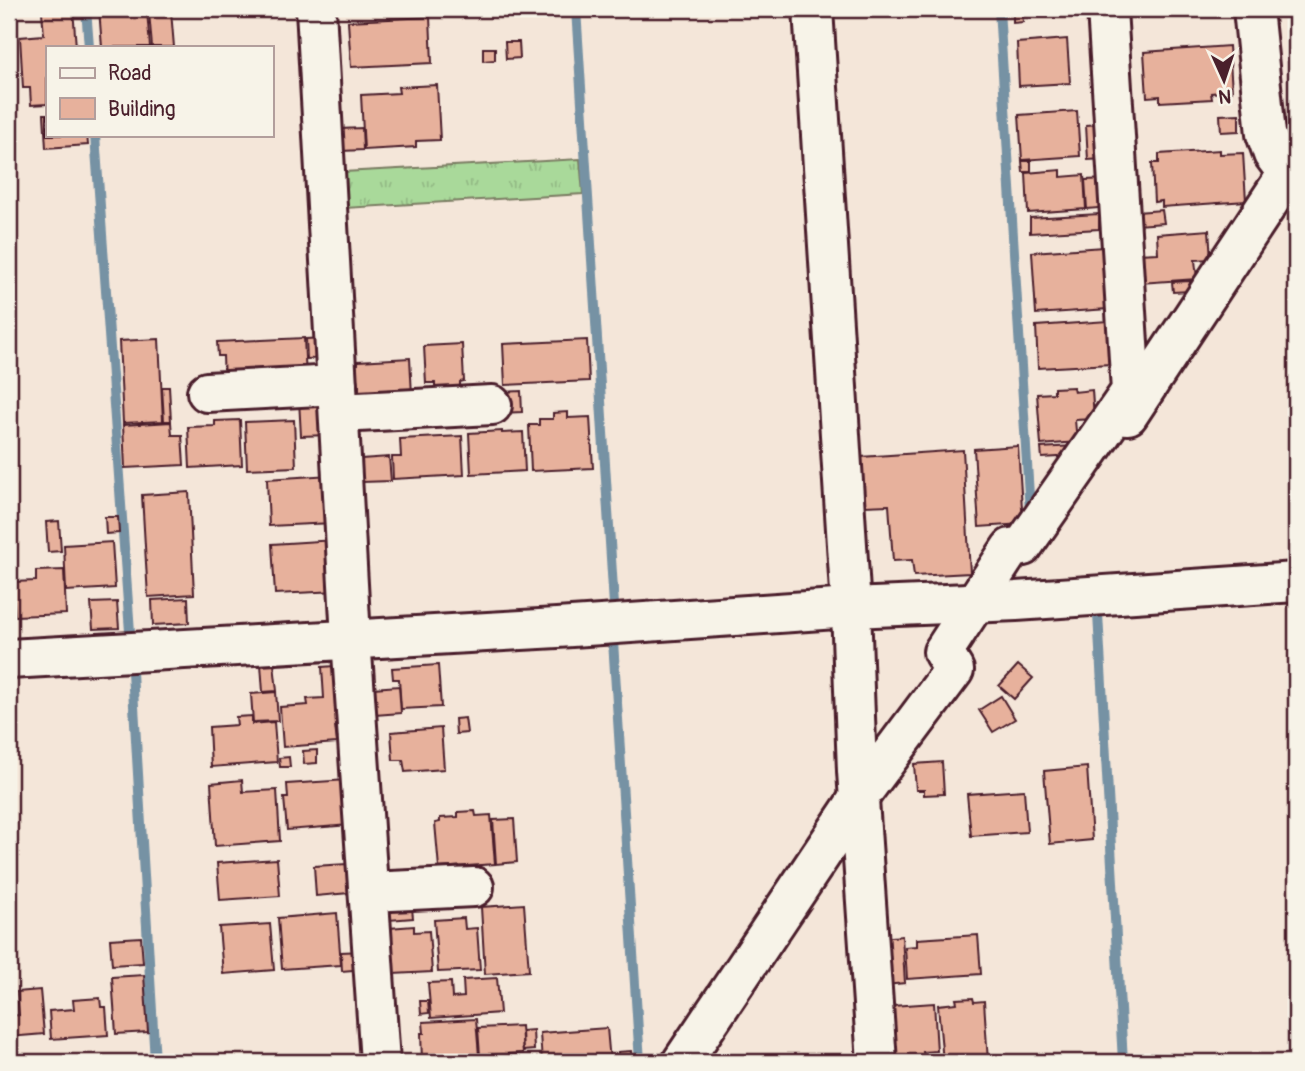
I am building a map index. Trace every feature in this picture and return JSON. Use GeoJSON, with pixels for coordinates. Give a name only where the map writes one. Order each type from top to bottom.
{"type":"FeatureCollection","features":[{"type":"Feature","properties":{"kind":"street"},"geometry":{"type":"LineString","coordinates":[[316,9],[351,638],[380,1062]]}},
{"type":"Feature","properties":{"kind":"street"},"geometry":{"type":"LineString","coordinates":[[813,9],[851,608],[857,771],[861,797],[877,1062]]}},
{"type":"Feature","properties":{"kind":"street"},"geometry":{"type":"LineString","coordinates":[[991,595],[1011,548],[1023,546],[1131,391],[1107,9]]}},
{"type":"Feature","properties":{"kind":"street"},"geometry":{"type":"LineString","coordinates":[[682,1062],[861,797],[954,670],[943,652],[991,595],[1015,558],[1034,560],[1293,174],[1273,154],[1266,134],[1253,9]]}},
{"type":"Feature","properties":{"kind":"street"},"geometry":{"type":"LineString","coordinates":[[208,392],[492,405]]}},
{"type":"Feature","properties":{"kind":"street"},"geometry":{"type":"LineString","coordinates":[[9,659],[557,628],[851,608],[991,595],[1296,582]]}},
{"type":"Feature","properties":{"kind":"street"},"geometry":{"type":"LineString","coordinates":[[370,892],[474,887]]}},
{"type":"Feature","properties":{"kind":"street"},"geometry":{"type":"LineString","coordinates":[[660,1062],[726,969]]}},
{"type":"Feature","properties":{"kind":"green space"},"geometry":{"type":"Polygon","coordinates":[[[580,159],[583,194],[345,208],[343,172],[580,159]]]}},
{"type":"Feature","properties":{"kind":"building"},"geometry":{"type":"Polygon","coordinates":[[[73,9],[76,46],[46,46],[46,104],[31,105],[30,88],[23,88],[20,37],[44,35],[42,12],[73,9]]]}},
{"type":"Feature","properties":{"kind":"building"},"geometry":{"type":"Polygon","coordinates":[[[99,9],[147,11],[150,46],[102,46],[99,9]]]}},
{"type":"Feature","properties":{"kind":"building"},"geometry":{"type":"Polygon","coordinates":[[[1152,9],[1231,9],[1231,11],[1152,15],[1152,9]]]}},
{"type":"Feature","properties":{"kind":"building"},"geometry":{"type":"Polygon","coordinates":[[[1267,9],[1296,9],[1296,15],[1267,17],[1267,9]]]}},
{"type":"Feature","properties":{"kind":"building"},"geometry":{"type":"Polygon","coordinates":[[[171,11],[174,46],[152,46],[149,12],[171,11]]]}},
{"type":"Feature","properties":{"kind":"building"},"geometry":{"type":"Polygon","coordinates":[[[1013,11],[1022,11],[1023,22],[1013,23],[1013,11]]]}},
{"type":"Feature","properties":{"kind":"building"},"geometry":{"type":"Polygon","coordinates":[[[430,17],[432,63],[351,67],[348,21],[430,17]]]}},
{"type":"Feature","properties":{"kind":"building"},"geometry":{"type":"Polygon","coordinates":[[[1067,39],[1070,83],[1019,86],[1017,43],[1067,39]]]}},
{"type":"Feature","properties":{"kind":"building"},"geometry":{"type":"Polygon","coordinates":[[[505,42],[519,42],[520,58],[506,59],[505,42]]]}},
{"type":"Feature","properties":{"kind":"building"},"geometry":{"type":"Polygon","coordinates":[[[1229,46],[1232,91],[1211,93],[1212,99],[1160,102],[1160,96],[1147,97],[1144,52],[1229,46]]]}},
{"type":"Feature","properties":{"kind":"building"},"geometry":{"type":"Polygon","coordinates":[[[483,48],[495,48],[495,60],[483,61],[483,48]]]}},
{"type":"Feature","properties":{"kind":"building"},"geometry":{"type":"Polygon","coordinates":[[[437,85],[440,140],[416,141],[416,147],[364,150],[361,95],[399,93],[398,87],[437,85]]]}},
{"type":"Feature","properties":{"kind":"building"},"geometry":{"type":"Polygon","coordinates":[[[1077,111],[1080,156],[1022,160],[1019,115],[1077,111]]]}},
{"type":"Feature","properties":{"kind":"building"},"geometry":{"type":"Polygon","coordinates":[[[44,114],[46,136],[87,136],[88,145],[46,148],[44,114]]]}},
{"type":"Feature","properties":{"kind":"building"},"geometry":{"type":"Polygon","coordinates":[[[1239,114],[1239,131],[1221,132],[1220,115],[1239,114]]]}},
{"type":"Feature","properties":{"kind":"building"},"geometry":{"type":"Polygon","coordinates":[[[1100,124],[1103,159],[1088,160],[1086,125],[1100,124]]]}},
{"type":"Feature","properties":{"kind":"building"},"geometry":{"type":"Polygon","coordinates":[[[362,128],[363,150],[341,151],[340,129],[362,128]]]}},
{"type":"Feature","properties":{"kind":"building"},"geometry":{"type":"Polygon","coordinates":[[[1220,150],[1220,154],[1243,153],[1246,201],[1162,207],[1162,201],[1154,202],[1152,163],[1159,163],[1159,154],[1220,150]]]}},
{"type":"Feature","properties":{"kind":"building"},"geometry":{"type":"Polygon","coordinates":[[[1022,161],[1031,161],[1031,172],[1023,172],[1022,161]]]}},
{"type":"Feature","properties":{"kind":"building"},"geometry":{"type":"Polygon","coordinates":[[[1061,170],[1061,177],[1084,175],[1086,209],[1028,213],[1026,173],[1061,170]]]}},
{"type":"Feature","properties":{"kind":"building"},"geometry":{"type":"Polygon","coordinates":[[[1108,179],[1110,207],[1087,209],[1085,180],[1108,179]]]}},
{"type":"Feature","properties":{"kind":"building"},"geometry":{"type":"Polygon","coordinates":[[[1162,210],[1164,223],[1137,225],[1137,212],[1162,210]]]}},
{"type":"Feature","properties":{"kind":"building"},"geometry":{"type":"Polygon","coordinates":[[[1099,214],[1099,229],[1030,233],[1030,218],[1099,214]]]}},
{"type":"Feature","properties":{"kind":"building"},"geometry":{"type":"Polygon","coordinates":[[[1209,230],[1211,259],[1195,260],[1197,279],[1140,283],[1138,254],[1158,253],[1157,234],[1209,230]]]}},
{"type":"Feature","properties":{"kind":"building"},"geometry":{"type":"Polygon","coordinates":[[[1104,247],[1108,309],[1036,314],[1032,252],[1104,247]]]}},
{"type":"Feature","properties":{"kind":"building"},"geometry":{"type":"Polygon","coordinates":[[[1190,281],[1190,291],[1173,292],[1172,282],[1190,281]]]}},
{"type":"Feature","properties":{"kind":"building"},"geometry":{"type":"Polygon","coordinates":[[[1108,321],[1111,364],[1038,368],[1036,326],[1108,321]]]}},
{"type":"Feature","properties":{"kind":"building"},"geometry":{"type":"Polygon","coordinates":[[[304,338],[306,378],[224,382],[223,356],[218,356],[217,342],[304,338]]]}},
{"type":"Feature","properties":{"kind":"building"},"geometry":{"type":"Polygon","coordinates":[[[325,338],[326,358],[307,359],[306,339],[325,338]]]}},
{"type":"Feature","properties":{"kind":"building"},"geometry":{"type":"Polygon","coordinates":[[[159,339],[163,421],[123,423],[119,341],[159,339]]]}},
{"type":"Feature","properties":{"kind":"building"},"geometry":{"type":"Polygon","coordinates":[[[587,340],[589,381],[505,385],[503,344],[587,340]]]}},
{"type":"Feature","properties":{"kind":"building"},"geometry":{"type":"Polygon","coordinates":[[[462,344],[464,381],[460,382],[460,391],[435,392],[435,383],[426,383],[424,346],[462,344]]]}},
{"type":"Feature","properties":{"kind":"building"},"geometry":{"type":"Polygon","coordinates":[[[410,358],[412,395],[359,397],[359,386],[354,387],[353,364],[358,364],[358,361],[410,358]]]}},
{"type":"Feature","properties":{"kind":"building"},"geometry":{"type":"Polygon","coordinates":[[[162,387],[169,387],[171,421],[164,421],[162,387]]]}},
{"type":"Feature","properties":{"kind":"building"},"geometry":{"type":"Polygon","coordinates":[[[1073,387],[1074,392],[1092,390],[1094,419],[1075,420],[1077,442],[1041,445],[1037,394],[1054,393],[1054,388],[1073,387]]]}},
{"type":"Feature","properties":{"kind":"building"},"geometry":{"type":"Polygon","coordinates":[[[521,391],[522,412],[501,413],[500,392],[521,391]]]}},
{"type":"Feature","properties":{"kind":"building"},"geometry":{"type":"Polygon","coordinates":[[[326,398],[328,435],[301,436],[299,400],[326,398]]]}},
{"type":"Feature","properties":{"kind":"building"},"geometry":{"type":"Polygon","coordinates":[[[568,412],[568,418],[590,417],[593,468],[531,471],[529,425],[539,425],[539,419],[553,419],[553,413],[568,412]]]}},
{"type":"Feature","properties":{"kind":"building"},"geometry":{"type":"Polygon","coordinates":[[[240,420],[242,465],[190,468],[188,427],[215,426],[215,421],[240,420]]]}},
{"type":"Feature","properties":{"kind":"building"},"geometry":{"type":"Polygon","coordinates":[[[294,420],[296,467],[247,469],[245,422],[294,420]]]}},
{"type":"Feature","properties":{"kind":"building"},"geometry":{"type":"Polygon","coordinates":[[[171,422],[172,435],[182,435],[184,465],[125,468],[123,425],[171,422]]]}},
{"type":"Feature","properties":{"kind":"building"},"geometry":{"type":"Polygon","coordinates":[[[523,432],[525,471],[471,474],[469,433],[523,432]]]}},
{"type":"Feature","properties":{"kind":"building"},"geometry":{"type":"Polygon","coordinates":[[[462,436],[464,475],[393,479],[392,457],[401,457],[400,439],[462,436]]]}},
{"type":"Feature","properties":{"kind":"building"},"geometry":{"type":"Polygon","coordinates":[[[1018,446],[1023,524],[979,527],[974,449],[1018,446]]]}},
{"type":"Feature","properties":{"kind":"building"},"geometry":{"type":"Polygon","coordinates":[[[1074,446],[1074,456],[1042,458],[1041,448],[1074,446]]]}},
{"type":"Feature","properties":{"kind":"building"},"geometry":{"type":"Polygon","coordinates":[[[963,450],[970,573],[914,576],[912,560],[893,561],[889,505],[864,506],[861,457],[963,450]]]}},
{"type":"Feature","properties":{"kind":"building"},"geometry":{"type":"Polygon","coordinates":[[[389,457],[391,481],[362,482],[361,459],[389,457]]]}},
{"type":"Feature","properties":{"kind":"building"},"geometry":{"type":"Polygon","coordinates":[[[331,475],[333,523],[269,526],[267,479],[331,475]]]}},
{"type":"Feature","properties":{"kind":"building"},"geometry":{"type":"Polygon","coordinates":[[[189,492],[194,594],[148,597],[142,495],[189,492]]]}},
{"type":"Feature","properties":{"kind":"building"},"geometry":{"type":"Polygon","coordinates":[[[105,517],[118,517],[119,533],[106,534],[105,517]]]}},
{"type":"Feature","properties":{"kind":"building"},"geometry":{"type":"Polygon","coordinates":[[[59,521],[61,551],[48,552],[46,522],[59,521]]]}},
{"type":"Feature","properties":{"kind":"building"},"geometry":{"type":"Polygon","coordinates":[[[335,540],[338,591],[275,594],[272,544],[335,540]]]}},
{"type":"Feature","properties":{"kind":"building"},"geometry":{"type":"Polygon","coordinates":[[[112,542],[115,588],[66,591],[64,545],[112,542]]]}},
{"type":"Feature","properties":{"kind":"building"},"geometry":{"type":"Polygon","coordinates":[[[64,570],[66,614],[15,616],[13,582],[36,581],[36,571],[64,570]]]}},
{"type":"Feature","properties":{"kind":"building"},"geometry":{"type":"Polygon","coordinates":[[[188,598],[189,623],[153,625],[152,600],[188,598]]]}},
{"type":"Feature","properties":{"kind":"building"},"geometry":{"type":"Polygon","coordinates":[[[117,602],[119,628],[93,629],[91,603],[117,602]]]}},
{"type":"Feature","properties":{"kind":"building"},"geometry":{"type":"Polygon","coordinates":[[[261,664],[274,664],[277,691],[263,692],[261,664]]]}},
{"type":"Feature","properties":{"kind":"building"},"geometry":{"type":"Polygon","coordinates":[[[438,665],[441,707],[401,709],[399,679],[393,679],[392,668],[438,665]]]}},
{"type":"Feature","properties":{"kind":"building"},"geometry":{"type":"Polygon","coordinates":[[[1018,665],[1033,678],[1014,699],[999,686],[1018,665]]]}},
{"type":"Feature","properties":{"kind":"building"},"geometry":{"type":"Polygon","coordinates":[[[334,666],[343,726],[335,726],[337,743],[283,747],[280,707],[308,705],[307,699],[324,698],[322,667],[334,666]]]}},
{"type":"Feature","properties":{"kind":"building"},"geometry":{"type":"Polygon","coordinates":[[[399,686],[401,713],[375,715],[373,688],[399,686]]]}},
{"type":"Feature","properties":{"kind":"building"},"geometry":{"type":"Polygon","coordinates":[[[276,692],[278,721],[253,722],[251,694],[276,692]]]}},
{"type":"Feature","properties":{"kind":"building"},"geometry":{"type":"Polygon","coordinates":[[[1001,696],[1015,719],[993,732],[979,710],[1001,696]]]}},
{"type":"Feature","properties":{"kind":"building"},"geometry":{"type":"Polygon","coordinates":[[[252,716],[252,724],[274,722],[277,762],[211,767],[209,727],[237,725],[236,717],[252,716]]]}},
{"type":"Feature","properties":{"kind":"building"},"geometry":{"type":"Polygon","coordinates":[[[465,718],[467,733],[456,734],[455,719],[465,718]]]}},
{"type":"Feature","properties":{"kind":"building"},"geometry":{"type":"Polygon","coordinates":[[[441,728],[444,769],[405,772],[403,760],[393,760],[391,732],[441,728]]]}},
{"type":"Feature","properties":{"kind":"building"},"geometry":{"type":"Polygon","coordinates":[[[317,750],[317,763],[304,764],[303,751],[317,750]]]}},
{"type":"Feature","properties":{"kind":"building"},"geometry":{"type":"Polygon","coordinates":[[[289,757],[290,767],[280,767],[279,758],[289,757]]]}},
{"type":"Feature","properties":{"kind":"building"},"geometry":{"type":"Polygon","coordinates":[[[942,762],[944,794],[924,795],[924,790],[916,790],[914,764],[942,762]]]}},
{"type":"Feature","properties":{"kind":"building"},"geometry":{"type":"Polygon","coordinates":[[[1087,767],[1092,840],[1050,844],[1044,771],[1087,767]]]}},
{"type":"Feature","properties":{"kind":"building"},"geometry":{"type":"Polygon","coordinates":[[[242,780],[243,792],[277,790],[280,841],[215,846],[211,783],[242,780]]]}},
{"type":"Feature","properties":{"kind":"building"},"geometry":{"type":"Polygon","coordinates":[[[347,780],[350,825],[287,830],[284,798],[288,798],[287,784],[347,780]]]}},
{"type":"Feature","properties":{"kind":"building"},"geometry":{"type":"Polygon","coordinates":[[[1024,790],[1027,832],[971,836],[967,794],[1024,790]]]}},
{"type":"Feature","properties":{"kind":"building"},"geometry":{"type":"Polygon","coordinates":[[[475,811],[476,816],[491,815],[495,864],[439,868],[435,823],[440,822],[440,818],[458,817],[458,812],[475,811]]]}},
{"type":"Feature","properties":{"kind":"building"},"geometry":{"type":"Polygon","coordinates":[[[514,819],[517,862],[496,864],[493,820],[514,819]]]}},
{"type":"Feature","properties":{"kind":"building"},"geometry":{"type":"Polygon","coordinates":[[[277,859],[280,896],[220,900],[217,863],[277,859]]]}},
{"type":"Feature","properties":{"kind":"building"},"geometry":{"type":"Polygon","coordinates":[[[347,864],[349,893],[316,896],[314,866],[347,864]]]}},
{"type":"Feature","properties":{"kind":"building"},"geometry":{"type":"Polygon","coordinates":[[[524,904],[529,971],[485,974],[481,907],[524,904]]]}},
{"type":"Feature","properties":{"kind":"building"},"geometry":{"type":"Polygon","coordinates":[[[412,908],[413,918],[389,920],[389,910],[412,908]]]}},
{"type":"Feature","properties":{"kind":"building"},"geometry":{"type":"Polygon","coordinates":[[[337,913],[341,965],[282,969],[278,918],[337,913]]]}},
{"type":"Feature","properties":{"kind":"building"},"geometry":{"type":"Polygon","coordinates":[[[464,918],[465,929],[477,928],[480,970],[438,972],[434,920],[464,918]]]}},
{"type":"Feature","properties":{"kind":"building"},"geometry":{"type":"Polygon","coordinates":[[[270,924],[274,970],[223,974],[219,927],[270,924]]]}},
{"type":"Feature","properties":{"kind":"building"},"geometry":{"type":"Polygon","coordinates":[[[414,926],[414,932],[429,931],[432,972],[393,974],[389,928],[414,926]]]}},
{"type":"Feature","properties":{"kind":"building"},"geometry":{"type":"Polygon","coordinates":[[[978,935],[981,974],[907,979],[905,947],[917,946],[917,939],[978,935]]]}},
{"type":"Feature","properties":{"kind":"building"},"geometry":{"type":"Polygon","coordinates":[[[902,936],[905,983],[885,985],[881,938],[902,936]]]}},
{"type":"Feature","properties":{"kind":"building"},"geometry":{"type":"Polygon","coordinates":[[[141,937],[143,963],[112,965],[110,939],[141,937]]]}},
{"type":"Feature","properties":{"kind":"building"},"geometry":{"type":"Polygon","coordinates":[[[363,951],[364,969],[342,971],[341,952],[363,951]]]}},
{"type":"Feature","properties":{"kind":"building"},"geometry":{"type":"Polygon","coordinates":[[[144,975],[148,1032],[116,1034],[112,977],[144,975]]]}},
{"type":"Feature","properties":{"kind":"building"},"geometry":{"type":"Polygon","coordinates":[[[497,978],[500,1013],[431,1018],[428,983],[451,982],[452,998],[464,997],[463,980],[497,978]]]}},
{"type":"Feature","properties":{"kind":"building"},"geometry":{"type":"Polygon","coordinates":[[[40,990],[44,1034],[9,1037],[9,1016],[19,1015],[17,992],[40,990]]]}},
{"type":"Feature","properties":{"kind":"building"},"geometry":{"type":"Polygon","coordinates":[[[100,998],[101,1007],[106,1007],[108,1035],[51,1039],[49,1011],[74,1009],[73,1000],[100,998]]]}},
{"type":"Feature","properties":{"kind":"building"},"geometry":{"type":"Polygon","coordinates":[[[973,998],[974,1002],[984,1001],[988,1062],[943,1062],[938,1005],[957,1003],[956,999],[973,998]]]}},
{"type":"Feature","properties":{"kind":"building"},"geometry":{"type":"Polygon","coordinates":[[[420,1001],[428,1001],[429,1013],[421,1014],[420,1001]]]}},
{"type":"Feature","properties":{"kind":"building"},"geometry":{"type":"Polygon","coordinates":[[[934,1003],[937,1051],[923,1052],[924,1058],[891,1061],[892,1006],[934,1003]]]}},
{"type":"Feature","properties":{"kind":"building"},"geometry":{"type":"Polygon","coordinates":[[[476,1019],[479,1056],[422,1060],[423,1022],[476,1019]]]}},
{"type":"Feature","properties":{"kind":"building"},"geometry":{"type":"Polygon","coordinates":[[[521,1026],[523,1053],[480,1056],[478,1028],[521,1026]]]}},
{"type":"Feature","properties":{"kind":"building"},"geometry":{"type":"Polygon","coordinates":[[[607,1028],[610,1062],[542,1062],[540,1033],[607,1028]]]}},
{"type":"Feature","properties":{"kind":"building"},"geometry":{"type":"Polygon","coordinates":[[[533,1030],[534,1050],[523,1051],[522,1031],[533,1030]]]}},
{"type":"Feature","properties":{"kind":"building"},"geometry":{"type":"Polygon","coordinates":[[[631,1051],[632,1062],[618,1062],[618,1052],[631,1051]]]}},
{"type":"Feature","properties":{"kind":"building"},"geometry":{"type":"Polygon","coordinates":[[[534,1058],[534,1062],[480,1062],[534,1058]]]}},
{"type":"Feature","properties":{"kind":"waterway"},"geometry":{"type":"LineString","coordinates":[[86,9],[89,46]]}},
{"type":"Feature","properties":{"kind":"waterway"},"geometry":{"type":"LineString","coordinates":[[576,9],[614,605]]}},
{"type":"Feature","properties":{"kind":"waterway"},"geometry":{"type":"LineString","coordinates":[[999,9],[1030,512]]}},
{"type":"Feature","properties":{"kind":"waterway"},"geometry":{"type":"LineString","coordinates":[[95,136],[130,632]]}},
{"type":"Feature","properties":{"kind":"waterway"},"geometry":{"type":"LineString","coordinates":[[1098,614],[1123,1062]]}},
{"type":"Feature","properties":{"kind":"waterway"},"geometry":{"type":"LineString","coordinates":[[613,641],[640,1062]]}},
{"type":"Feature","properties":{"kind":"waterway"},"geometry":{"type":"LineString","coordinates":[[132,672],[155,1062]]}}]}
